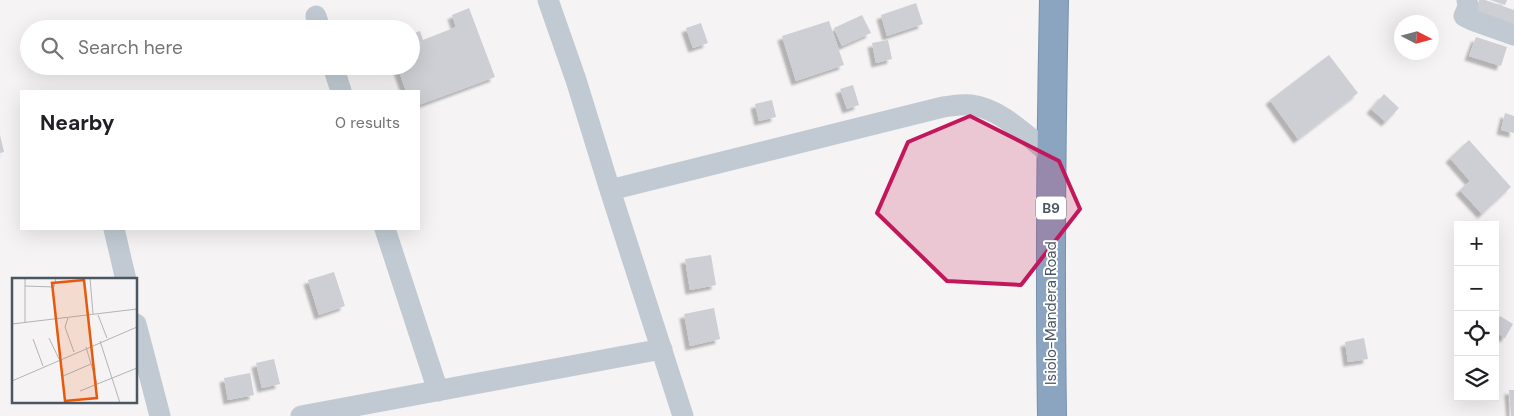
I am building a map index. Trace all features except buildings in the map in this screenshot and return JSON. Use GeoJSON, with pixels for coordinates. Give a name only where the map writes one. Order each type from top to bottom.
{"type":"FeatureCollection","features":[{"type":"Feature","properties":{"kind":"highway","name":"Isiolo-Mandera Road"},"geometry":{"type":"LineString","coordinates":[[1052,416],[1051,155],[1054,0]]}},
{"type":"Feature","properties":{"kind":"street"},"geometry":{"type":"LineString","coordinates":[[548,0],[576,80],[683,416]]}},
{"type":"Feature","properties":{"kind":"street"},"geometry":{"type":"LineString","coordinates":[[1467,0],[1468,7],[1464,16],[1514,35]]}},
{"type":"Feature","properties":{"kind":"street"},"geometry":{"type":"LineString","coordinates":[[336,75],[341,90]]}},
{"type":"Feature","properties":{"kind":"street"},"geometry":{"type":"LineString","coordinates":[[610,190],[943,107],[969,105],[986,108],[1000,116],[1051,155]]}},
{"type":"Feature","properties":{"kind":"street"},"geometry":{"type":"LineString","coordinates":[[114,230],[126,278]]}},
{"type":"Feature","properties":{"kind":"street"},"geometry":{"type":"LineString","coordinates":[[385,230],[438,390]]}},
{"type":"Feature","properties":{"kind":"street"},"geometry":{"type":"LineString","coordinates":[[138,332],[160,416]]}},
{"type":"Feature","properties":{"kind":"street"},"geometry":{"type":"LineString","coordinates":[[301,416],[662,349]]}},
{"type":"Feature","properties":{"kind":"highlighted area"},"geometry":{"type":"Polygon","coordinates":[[[970,116],[1059,161],[1080,209],[1021,285],[947,281],[877,213],[908,142],[970,116]]]}}]}
